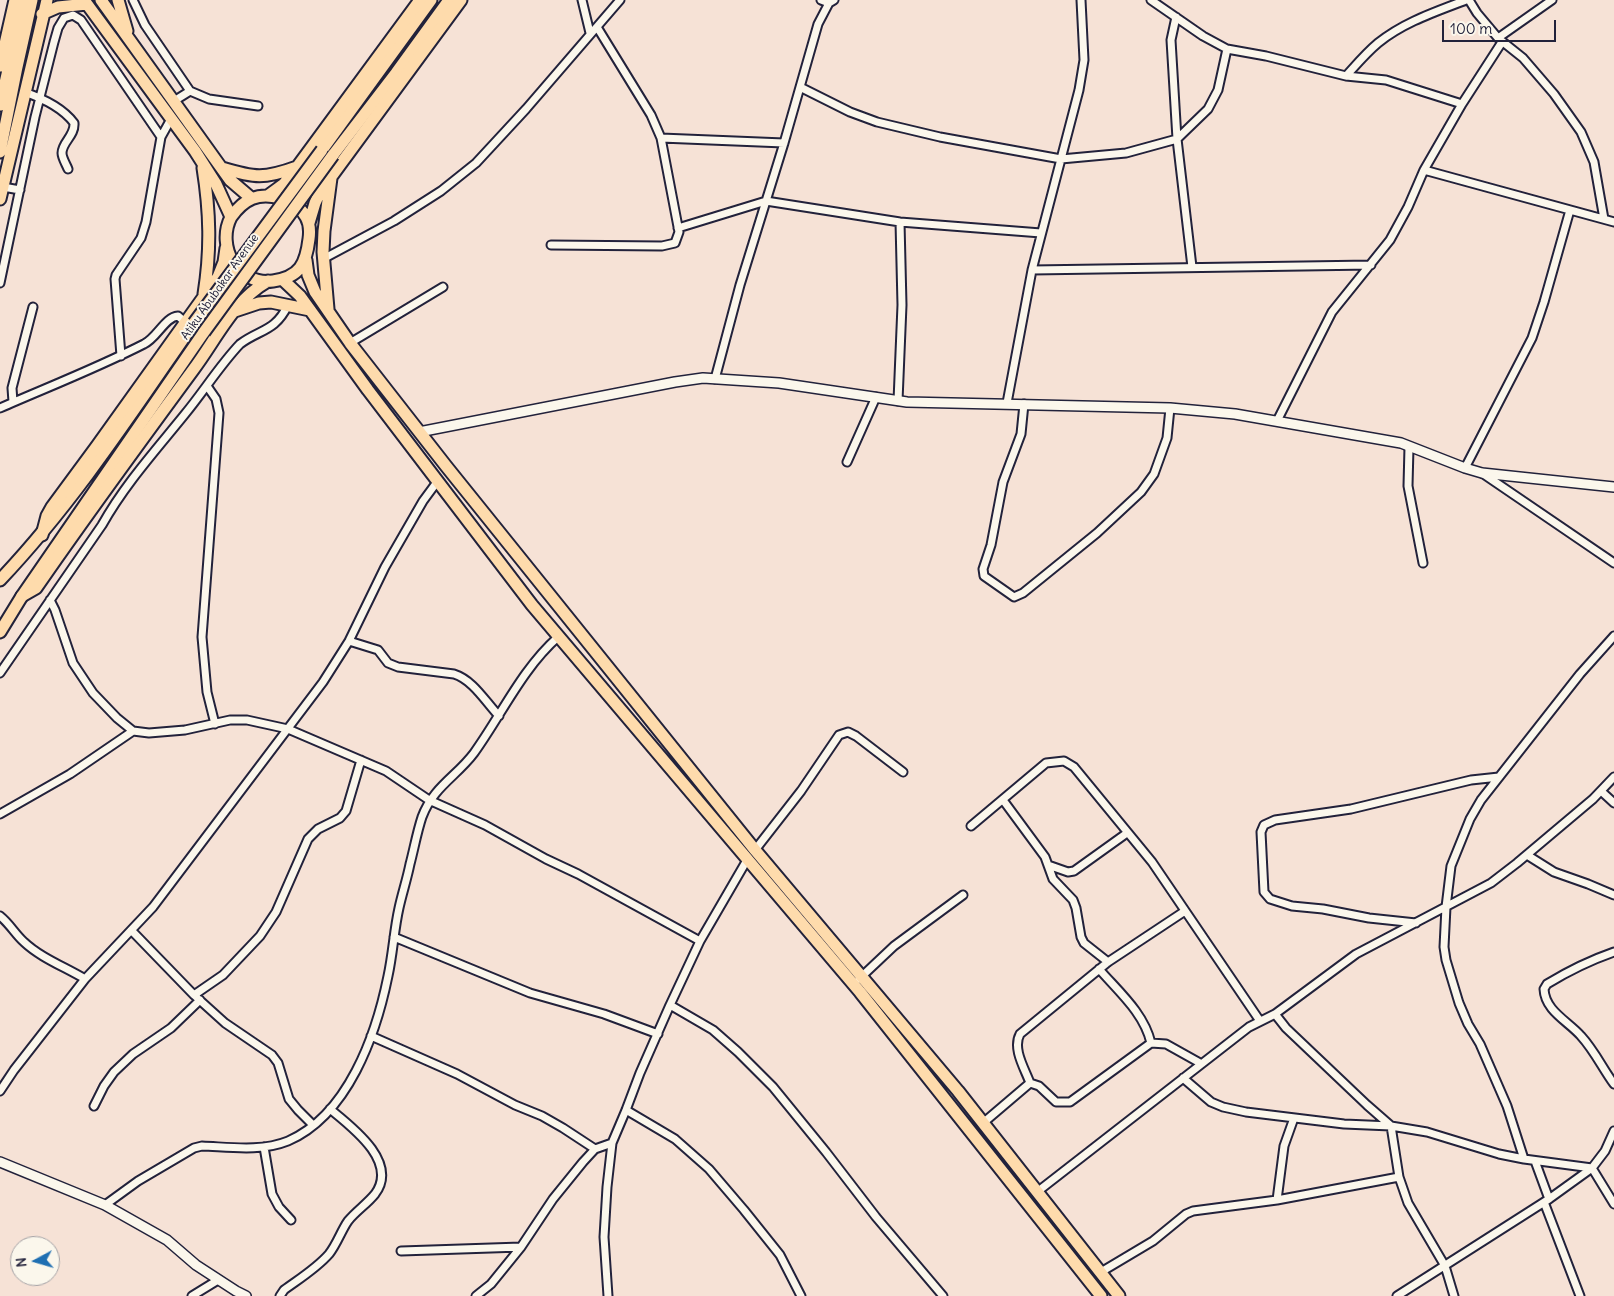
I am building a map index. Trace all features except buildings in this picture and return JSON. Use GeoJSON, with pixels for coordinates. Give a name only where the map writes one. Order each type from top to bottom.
{"type":"FeatureCollection","features":[{"type":"Feature","properties":{"kind":"main road"},"geometry":{"type":"LineString","coordinates":[[0,152],[9,66],[9,23],[5,0]]}},
{"type":"Feature","properties":{"kind":"main road"},"geometry":{"type":"LineString","coordinates":[[9,23],[14,0]]}},
{"type":"Feature","properties":{"kind":"main road"},"geometry":{"type":"LineString","coordinates":[[0,105],[24,0]]}},
{"type":"Feature","properties":{"kind":"main road"},"geometry":{"type":"LineString","coordinates":[[9,66],[32,0]]}},
{"type":"Feature","properties":{"kind":"main road"},"geometry":{"type":"LineString","coordinates":[[0,199],[42,14],[47,0]]}},
{"type":"Feature","properties":{"kind":"main road"},"geometry":{"type":"LineString","coordinates":[[100,0],[234,185],[252,198]]}},
{"type":"Feature","properties":{"kind":"main road"},"geometry":{"type":"LineString","coordinates":[[118,0],[129,40]]}},
{"type":"Feature","properties":{"kind":"main road"},"geometry":{"type":"LineString","coordinates":[[269,195],[284,184],[298,166],[420,0]]}},
{"type":"Feature","properties":{"kind":"main road","name":"Atiku Abubakar Avenue"},"geometry":{"type":"LineString","coordinates":[[0,580],[42,535],[132,412],[190,323],[322,150],[431,0]]}},
{"type":"Feature","properties":{"kind":"main road","name":"Atiku Abubakar Avenue"},"geometry":{"type":"LineString","coordinates":[[0,632],[22,596],[204,332],[449,0]]}},
{"type":"Feature","properties":{"kind":"main road"},"geometry":{"type":"LineString","coordinates":[[309,223],[315,203],[332,177],[461,0]]}},
{"type":"Feature","properties":{"kind":"main road"},"geometry":{"type":"LineString","coordinates":[[42,14],[58,7],[86,2],[216,184],[231,217]]}},
{"type":"Feature","properties":{"kind":"main road"},"geometry":{"type":"LineString","coordinates":[[201,162],[210,227],[204,295]]}},
{"type":"Feature","properties":{"kind":"main road"},"geometry":{"type":"LineString","coordinates":[[222,168],[245,175],[262,177],[275,175],[298,166]]}},
{"type":"Feature","properties":{"kind":"main road"},"geometry":{"type":"LineString","coordinates":[[328,311],[323,259],[324,231],[332,177]]}},
{"type":"Feature","properties":{"kind":"main road"},"geometry":{"type":"LineString","coordinates":[[190,323],[204,295],[221,270],[226,254],[225,233],[236,209],[252,198],[269,195],[289,200],[296,204],[309,223],[310,233],[306,260],[310,284],[350,343],[857,980],[1096,1294]]}},
{"type":"Feature","properties":{"kind":"main road"},"geometry":{"type":"LineString","coordinates":[[226,245],[230,259],[240,270],[252,278],[268,281],[282,279],[296,272],[306,260]]}},
{"type":"Feature","properties":{"kind":"main road"},"geometry":{"type":"LineString","coordinates":[[282,279],[293,288],[310,310],[485,546],[558,637],[747,860],[857,980],[983,1123],[1119,1296]]}},
{"type":"Feature","properties":{"kind":"main road"},"geometry":{"type":"LineString","coordinates":[[22,596],[36,588],[233,312],[247,296],[268,281]]}},
{"type":"Feature","properties":{"kind":"main road"},"geometry":{"type":"LineString","coordinates":[[233,312],[259,303],[271,302],[310,310]]}},
{"type":"Feature","properties":{"kind":"street"},"geometry":{"type":"LineString","coordinates":[[134,0],[144,26],[190,91],[209,99],[258,106]]}},
{"type":"Feature","properties":{"kind":"street"},"geometry":{"type":"LineString","coordinates":[[582,0],[590,34]]}},
{"type":"Feature","properties":{"kind":"street"},"geometry":{"type":"LineString","coordinates":[[323,259],[394,221],[441,191],[476,163],[526,109],[620,0]]}},
{"type":"Feature","properties":{"kind":"street"},"geometry":{"type":"LineString","coordinates":[[715,378],[740,285],[818,24],[831,2],[821,0]]}},
{"type":"Feature","properties":{"kind":"street"},"geometry":{"type":"LineString","coordinates":[[1007,403],[1032,270],[1079,90],[1084,60],[1081,0]]}},
{"type":"Feature","properties":{"kind":"street"},"geometry":{"type":"LineString","coordinates":[[1151,0],[1203,36],[1228,49],[1266,56],[1346,76],[1386,80],[1462,104]]}},
{"type":"Feature","properties":{"kind":"street"},"geometry":{"type":"LineString","coordinates":[[1346,76],[1368,52],[1391,33],[1414,20],[1467,0],[1500,40],[1523,58],[1554,94],[1581,132],[1594,162],[1604,219]]}},
{"type":"Feature","properties":{"kind":"street"},"geometry":{"type":"LineString","coordinates":[[1277,421],[1332,312],[1390,240],[1408,207],[1424,170],[1500,40],[1552,0]]}},
{"type":"Feature","properties":{"kind":"street"},"geometry":{"type":"LineString","coordinates":[[0,284],[40,97],[58,28],[64,18],[73,15],[81,20],[161,137]]}},
{"type":"Feature","properties":{"kind":"street"},"geometry":{"type":"LineString","coordinates":[[1176,17],[1171,40],[1177,139],[1192,267]]}},
{"type":"Feature","properties":{"kind":"street"},"geometry":{"type":"LineString","coordinates":[[551,245],[662,246],[675,243],[678,228],[660,138],[651,115],[597,27]]}},
{"type":"Feature","properties":{"kind":"street"},"geometry":{"type":"LineString","coordinates":[[800,87],[850,112],[877,122],[940,137],[1061,159],[1126,153],[1177,139],[1208,109],[1218,90],[1228,49]]}},
{"type":"Feature","properties":{"kind":"street"},"geometry":{"type":"LineString","coordinates":[[174,101],[190,91]]}},
{"type":"Feature","properties":{"kind":"street"},"geometry":{"type":"LineString","coordinates":[[24,92],[40,97],[69,116],[74,123],[73,132],[62,150],[62,156],[68,168]]}},
{"type":"Feature","properties":{"kind":"street"},"geometry":{"type":"LineString","coordinates":[[121,356],[116,275],[141,238],[146,222],[161,137],[171,119]]}},
{"type":"Feature","properties":{"kind":"street"},"geometry":{"type":"LineString","coordinates":[[660,138],[784,143]]}},
{"type":"Feature","properties":{"kind":"street"},"geometry":{"type":"LineString","coordinates":[[1424,170],[1614,222]]}},
{"type":"Feature","properties":{"kind":"street"},"geometry":{"type":"LineString","coordinates":[[3,187],[20,190]]}},
{"type":"Feature","properties":{"kind":"street"},"geometry":{"type":"LineString","coordinates":[[678,228],[766,201],[900,222],[1041,233]]}},
{"type":"Feature","properties":{"kind":"street"},"geometry":{"type":"LineString","coordinates":[[1465,468],[1532,338],[1570,210]]}},
{"type":"Feature","properties":{"kind":"street"},"geometry":{"type":"LineString","coordinates":[[898,401],[902,305],[900,222]]}},
{"type":"Feature","properties":{"kind":"street"},"geometry":{"type":"LineString","coordinates":[[1032,270],[1371,265]]}},
{"type":"Feature","properties":{"kind":"street"},"geometry":{"type":"LineString","coordinates":[[350,343],[443,287]]}},
{"type":"Feature","properties":{"kind":"street"},"geometry":{"type":"LineString","coordinates":[[0,673],[102,525],[116,500],[240,344],[250,336],[270,328],[280,320],[288,305]]}},
{"type":"Feature","properties":{"kind":"street"},"geometry":{"type":"LineString","coordinates":[[14,402],[12,388],[33,307]]}},
{"type":"Feature","properties":{"kind":"street"},"geometry":{"type":"LineString","coordinates":[[0,408],[121,356],[148,342],[170,318],[178,316],[190,323]]}},
{"type":"Feature","properties":{"kind":"street"},"geometry":{"type":"LineString","coordinates":[[419,432],[675,382],[715,378],[838,390],[898,401],[1170,408],[1235,414],[1392,442],[1482,473],[1614,487]]}},
{"type":"Feature","properties":{"kind":"street"},"geometry":{"type":"LineString","coordinates":[[207,386],[216,399],[219,413],[202,637],[208,692],[215,724]]}},
{"type":"Feature","properties":{"kind":"street"},"geometry":{"type":"LineString","coordinates":[[847,462],[876,398]]}},
{"type":"Feature","properties":{"kind":"street"},"geometry":{"type":"LineString","coordinates":[[1024,404],[1020,434],[1003,482],[991,545],[983,569],[984,576],[1014,597],[1023,593],[1098,533],[1141,492],[1154,474],[1167,438],[1170,408]]}},
{"type":"Feature","properties":{"kind":"street"},"geometry":{"type":"LineString","coordinates":[[1409,447],[1408,486],[1423,563]]}},
{"type":"Feature","properties":{"kind":"street"},"geometry":{"type":"LineString","coordinates":[[1482,473],[1614,563]]}},
{"type":"Feature","properties":{"kind":"street"},"geometry":{"type":"LineString","coordinates":[[0,1091],[14,1070],[85,979],[153,907],[323,682],[349,641],[385,566],[423,501],[437,482]]}},
{"type":"Feature","properties":{"kind":"street"},"geometry":{"type":"LineString","coordinates":[[50,600],[73,663],[93,693],[117,718],[133,731],[158,733],[185,730],[230,720],[247,720],[288,729],[386,771],[429,800],[485,825],[700,941]]}},
{"type":"Feature","properties":{"kind":"street"},"geometry":{"type":"LineString","coordinates":[[1524,1159],[1506,1106],[1480,1044],[1468,1024],[1452,984],[1446,960],[1444,947],[1446,907],[1452,866],[1470,819],[1481,800],[1580,674],[1614,636]]}},
{"type":"Feature","properties":{"kind":"street"},"geometry":{"type":"LineString","coordinates":[[105,1205],[138,1181],[194,1148],[202,1146],[264,1147],[288,1141],[313,1125],[330,1110],[352,1081],[371,1036],[388,976],[399,909],[422,817],[429,800],[473,755],[523,678],[547,647],[558,637]]}},
{"type":"Feature","properties":{"kind":"street"},"geometry":{"type":"LineString","coordinates":[[349,641],[378,650],[388,663],[463,676],[498,716]]}},
{"type":"Feature","properties":{"kind":"street"},"geometry":{"type":"LineString","coordinates":[[0,814],[70,774],[133,731]]}},
{"type":"Feature","properties":{"kind":"street"},"geometry":{"type":"LineString","coordinates":[[755,850],[801,791],[839,735],[848,732],[856,736],[904,772]]}},
{"type":"Feature","properties":{"kind":"street"},"geometry":{"type":"LineString","coordinates":[[94,1106],[104,1086],[114,1072],[132,1054],[171,1028],[197,998],[223,975],[260,936],[276,912],[308,839],[318,829],[340,818],[346,811],[361,760]]}},
{"type":"Feature","properties":{"kind":"street"},"geometry":{"type":"LineString","coordinates":[[971,826],[1046,763],[1064,760],[1074,767],[1126,833],[1152,862],[1260,1021]]}},
{"type":"Feature","properties":{"kind":"street"},"geometry":{"type":"LineString","coordinates":[[1416,923],[1368,918],[1323,909],[1292,906],[1270,899],[1264,892],[1261,832],[1264,825],[1275,820],[1351,809],[1471,780],[1500,777]]}},
{"type":"Feature","properties":{"kind":"street"},"geometry":{"type":"LineString","coordinates":[[1037,1192],[1200,1063],[1249,1027],[1275,1014],[1356,954],[1491,883],[1527,855],[1601,791],[1614,777]]}},
{"type":"Feature","properties":{"kind":"street"},"geometry":{"type":"LineString","coordinates":[[1601,791],[1614,804]]}},
{"type":"Feature","properties":{"kind":"street"},"geometry":{"type":"LineString","coordinates":[[1003,800],[1044,857],[1053,880],[1072,900],[1076,908],[1081,937],[1084,943],[1108,962]]}},
{"type":"Feature","properties":{"kind":"street"},"geometry":{"type":"LineString","coordinates":[[1048,865],[1068,872],[1074,871],[1126,833]]}},
{"type":"Feature","properties":{"kind":"street"},"geometry":{"type":"LineString","coordinates":[[1527,855],[1554,872],[1614,895]]}},
{"type":"Feature","properties":{"kind":"street"},"geometry":{"type":"LineString","coordinates":[[608,1296],[604,1237],[612,1143],[640,1073],[700,941],[747,860]]}},
{"type":"Feature","properties":{"kind":"street"},"geometry":{"type":"LineString","coordinates":[[857,980],[894,946],[964,895]]}},
{"type":"Feature","properties":{"kind":"street"},"geometry":{"type":"LineString","coordinates":[[1030,1083],[1018,1051],[1017,1040],[1020,1034],[1108,962],[1185,911]]}},
{"type":"Feature","properties":{"kind":"street"},"geometry":{"type":"LineString","coordinates":[[0,916],[7,921],[23,942],[85,979]]}},
{"type":"Feature","properties":{"kind":"street"},"geometry":{"type":"LineString","coordinates":[[132,931],[197,998],[225,1023],[272,1054],[278,1063],[289,1099],[313,1125]]}},
{"type":"Feature","properties":{"kind":"street"},"geometry":{"type":"LineString","coordinates":[[394,937],[530,993],[604,1014],[658,1034]]}},
{"type":"Feature","properties":{"kind":"street"},"geometry":{"type":"LineString","coordinates":[[1614,952],[1576,966],[1547,984],[1544,989],[1547,1002],[1582,1037],[1614,1084]]}},
{"type":"Feature","properties":{"kind":"street"},"geometry":{"type":"LineString","coordinates":[[1099,970],[1139,1014],[1148,1032],[1150,1043]]}},
{"type":"Feature","properties":{"kind":"street"},"geometry":{"type":"LineString","coordinates":[[670,1005],[714,1030],[773,1087],[876,1217],[943,1296]]}},
{"type":"Feature","properties":{"kind":"street"},"geometry":{"type":"LineString","coordinates":[[1275,1014],[1286,1028],[1391,1126],[1399,1177],[1408,1204],[1445,1266],[1454,1296]]}},
{"type":"Feature","properties":{"kind":"street"},"geometry":{"type":"LineString","coordinates":[[371,1036],[457,1074],[515,1105],[542,1116],[595,1149]]}},
{"type":"Feature","properties":{"kind":"street"},"geometry":{"type":"LineString","coordinates":[[1030,1083],[1039,1086],[1056,1102],[1070,1102],[1150,1043],[1166,1044],[1200,1063]]}},
{"type":"Feature","properties":{"kind":"street"},"geometry":{"type":"LineString","coordinates":[[1183,1078],[1211,1102],[1223,1107],[1246,1112],[1344,1124],[1391,1126],[1427,1132],[1499,1154],[1534,1161],[1592,1168]]}},
{"type":"Feature","properties":{"kind":"street"},"geometry":{"type":"LineString","coordinates":[[983,1123],[1030,1083]]}},
{"type":"Feature","properties":{"kind":"street"},"geometry":{"type":"LineString","coordinates":[[280,1296],[284,1290],[327,1256],[348,1222],[376,1194],[382,1181],[382,1169],[377,1157],[354,1130],[330,1110]]}},
{"type":"Feature","properties":{"kind":"street"},"geometry":{"type":"LineString","coordinates":[[626,1110],[675,1139],[709,1169],[780,1255],[801,1296]]}},
{"type":"Feature","properties":{"kind":"street"},"geometry":{"type":"LineString","coordinates":[[1277,1200],[1284,1146],[1294,1118]]}},
{"type":"Feature","properties":{"kind":"street"},"geometry":{"type":"LineString","coordinates":[[1397,1296],[1546,1201],[1592,1168],[1605,1151],[1614,1131]]}},
{"type":"Feature","properties":{"kind":"street"},"geometry":{"type":"LineString","coordinates":[[476,1296],[491,1284],[521,1246],[553,1199],[595,1149],[612,1143]]}},
{"type":"Feature","properties":{"kind":"street"},"geometry":{"type":"LineString","coordinates":[[264,1147],[272,1194],[279,1207],[292,1220]]}},
{"type":"Feature","properties":{"kind":"street"},"geometry":{"type":"LineString","coordinates":[[1605,1151],[1614,1152]]}},
{"type":"Feature","properties":{"kind":"street"},"geometry":{"type":"LineString","coordinates":[[1534,1161],[1546,1201],[1580,1296]]}},
{"type":"Feature","properties":{"kind":"street"},"geometry":{"type":"LineString","coordinates":[[0,1162],[105,1205],[167,1240],[196,1265],[246,1296]]}},
{"type":"Feature","properties":{"kind":"street"},"geometry":{"type":"LineString","coordinates":[[1592,1168],[1614,1204]]}},
{"type":"Feature","properties":{"kind":"street"},"geometry":{"type":"LineString","coordinates":[[1101,1272],[1153,1241],[1186,1214],[1193,1211],[1277,1200],[1399,1177]]}},
{"type":"Feature","properties":{"kind":"street"},"geometry":{"type":"LineString","coordinates":[[401,1251],[521,1246]]}},
{"type":"Feature","properties":{"kind":"street"},"geometry":{"type":"LineString","coordinates":[[192,1296],[218,1280]]}}]}
